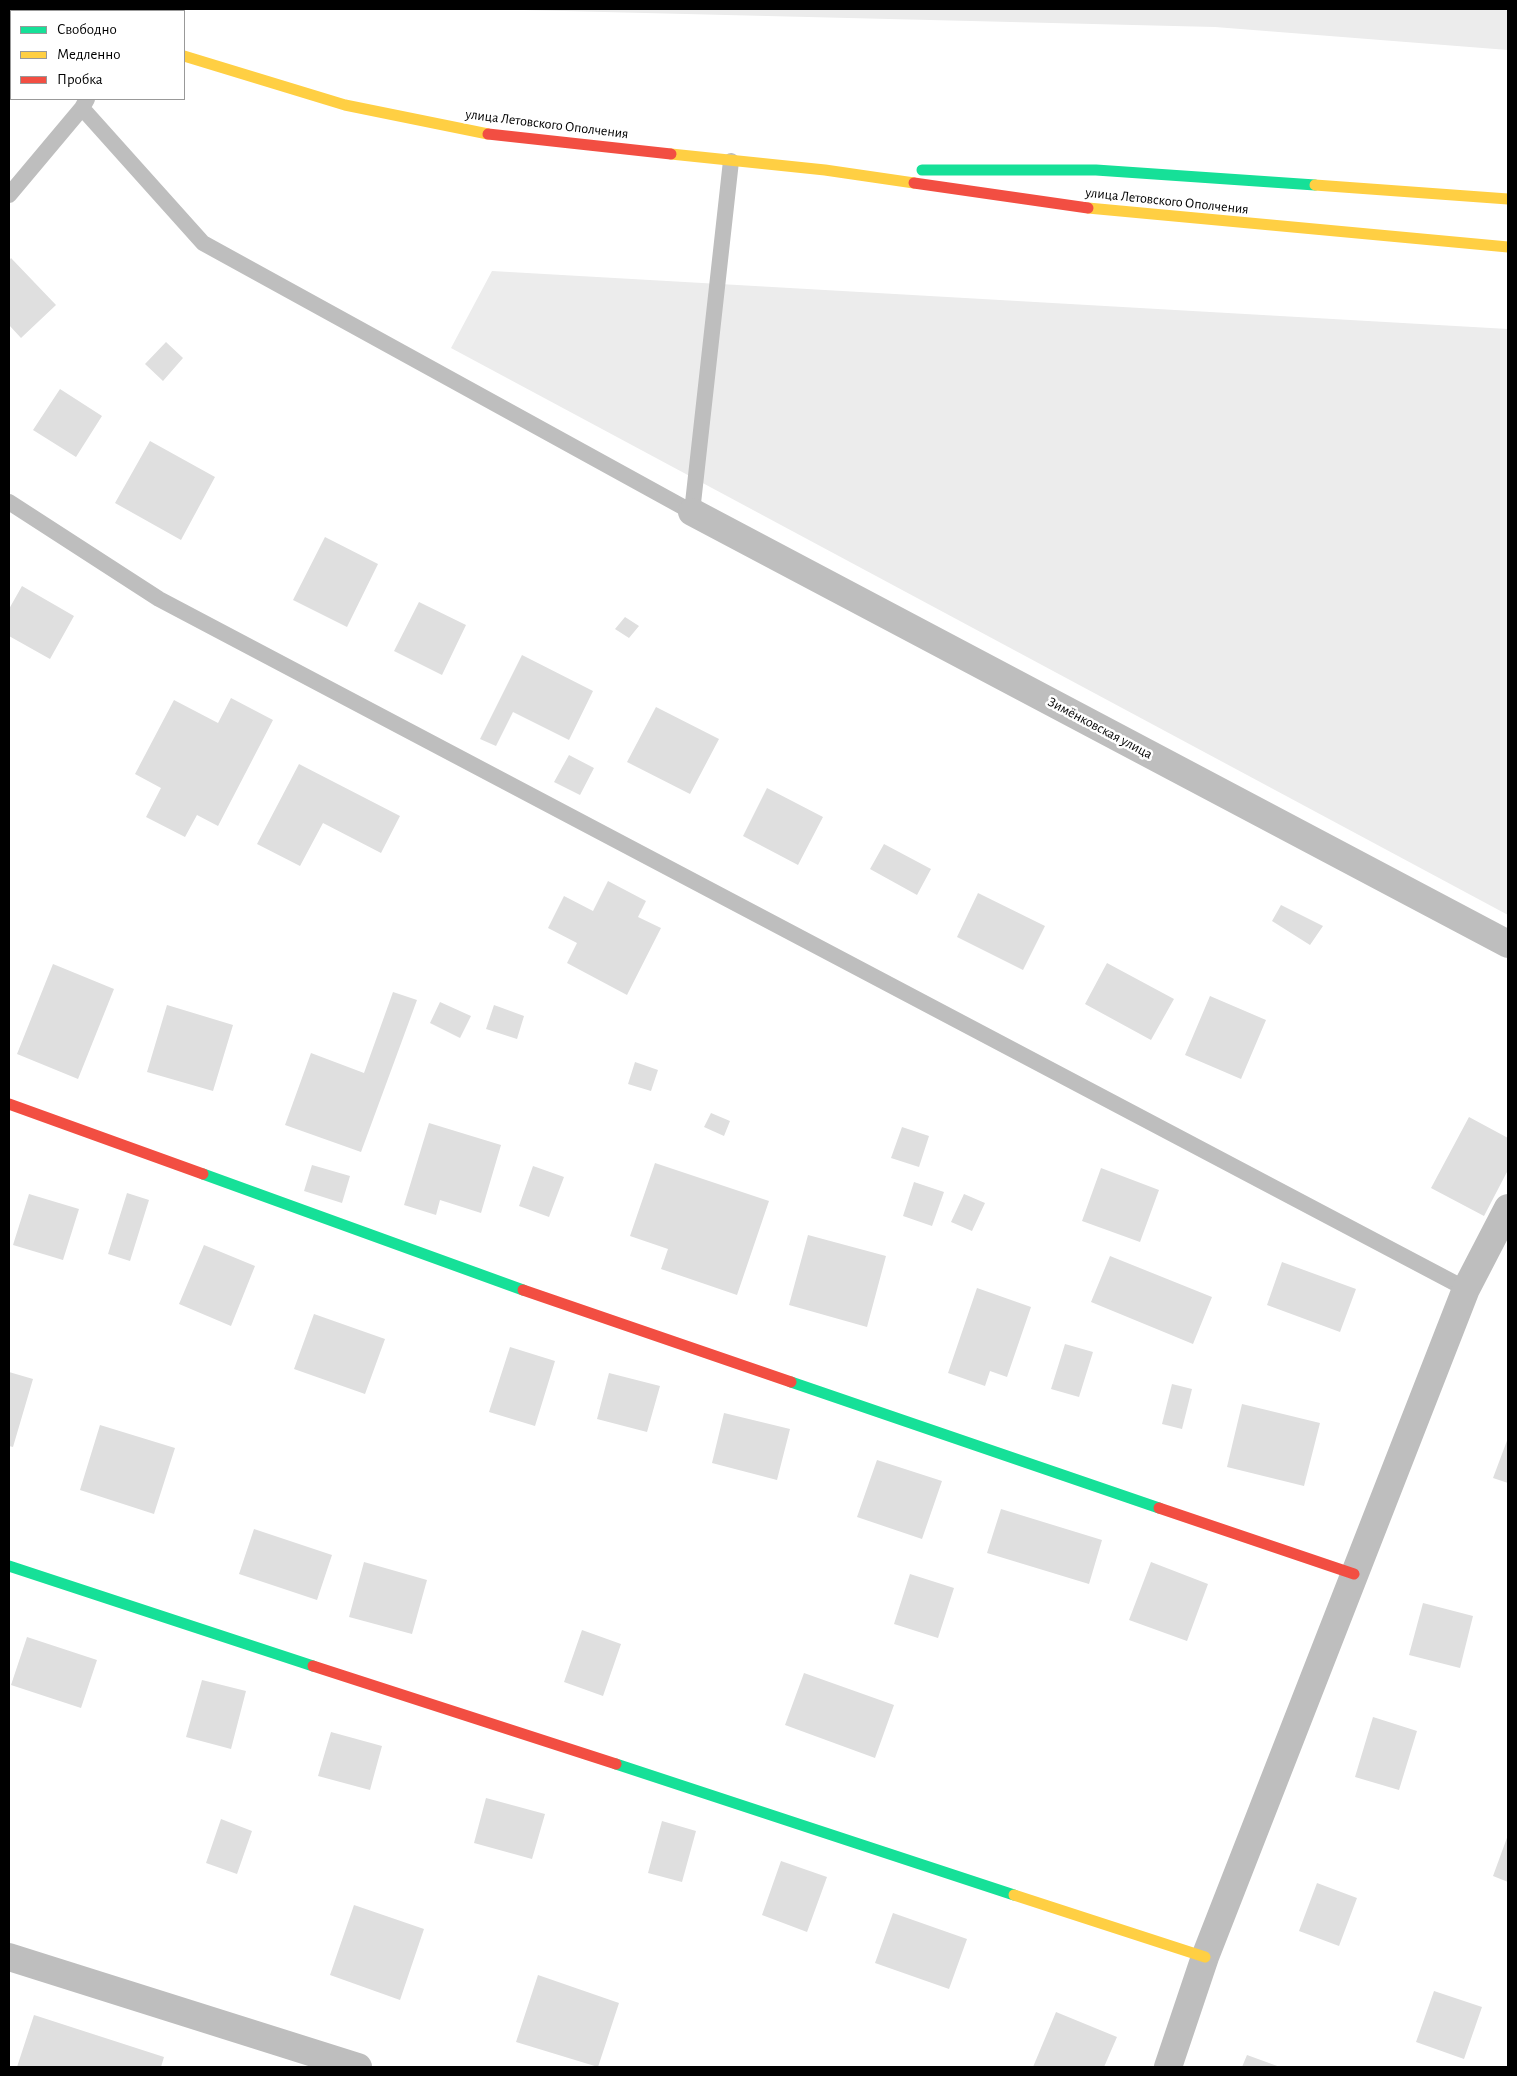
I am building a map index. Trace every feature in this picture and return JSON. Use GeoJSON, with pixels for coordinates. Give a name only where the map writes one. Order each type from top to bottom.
{"type":"FeatureCollection","features":[{"type":"Feature","properties":{"kind":"street","name":"улица Летовского Ополчения"},"geometry":{"type":"LineString","coordinates":[[185,56],[344,105],[495,135],[825,170],[1093,209],[1508,247]]}},
{"type":"Feature","properties":{"kind":"street","name":"улица Летовского Ополчения"},"geometry":{"type":"LineString","coordinates":[[825,170],[1096,170],[1508,199]]}},
{"type":"Feature","properties":{"kind":"street","name":"Зимёнковская улица"},"geometry":{"type":"LineString","coordinates":[[692,512],[1508,944]]}},
{"type":"Feature","properties":{"kind":"street"},"geometry":{"type":"LineString","coordinates":[[9,1104],[574,1308],[1354,1574]]}},
{"type":"Feature","properties":{"kind":"street"},"geometry":{"type":"LineString","coordinates":[[1168,2067],[1205,1956],[1466,1289],[1508,1208]]}},
{"type":"Feature","properties":{"kind":"street"},"geometry":{"type":"LineString","coordinates":[[9,1566],[1205,1956]]}},
{"type":"Feature","properties":{"kind":"street"},"geometry":{"type":"LineString","coordinates":[[9,1957],[358,2067]]}},
{"type":"Feature","properties":{"kind":"lane"},"geometry":{"type":"LineString","coordinates":[[9,195],[85,103],[202,244],[692,512],[731,161]]}},
{"type":"Feature","properties":{"kind":"lane"},"geometry":{"type":"LineString","coordinates":[[9,502],[159,599],[1466,1289]]}},
{"type":"Feature","properties":{"kind":"shaded area"},"geometry":{"type":"Polygon","coordinates":[[[482,9],[1508,9],[1508,50],[1215,27],[482,9]]]}},
{"type":"Feature","properties":{"kind":"shaded area"},"geometry":{"type":"Polygon","coordinates":[[[492,271],[1508,329],[1508,915],[451,348],[492,271]]]}},
{"type":"Feature","properties":{"kind":"building"},"geometry":{"type":"Polygon","coordinates":[[[11,258],[56,305],[21,338],[9,325],[9,261],[11,258]]]}},
{"type":"Feature","properties":{"kind":"building"},"geometry":{"type":"Polygon","coordinates":[[[166,342],[183,358],[163,381],[145,364],[166,342]]]}},
{"type":"Feature","properties":{"kind":"building"},"geometry":{"type":"Polygon","coordinates":[[[60,389],[102,416],[76,457],[33,430],[60,389]]]}},
{"type":"Feature","properties":{"kind":"building"},"geometry":{"type":"Polygon","coordinates":[[[150,441],[215,477],[181,540],[115,503],[150,441]]]}},
{"type":"Feature","properties":{"kind":"building"},"geometry":{"type":"Polygon","coordinates":[[[325,537],[378,564],[347,627],[293,600],[325,537]]]}},
{"type":"Feature","properties":{"kind":"building"},"geometry":{"type":"Polygon","coordinates":[[[22,586],[74,616],[50,659],[9,636],[9,609],[22,586]]]}},
{"type":"Feature","properties":{"kind":"building"},"geometry":{"type":"Polygon","coordinates":[[[419,602],[466,625],[442,675],[394,651],[419,602]]]}},
{"type":"Feature","properties":{"kind":"building"},"geometry":{"type":"Polygon","coordinates":[[[625,617],[639,626],[629,638],[615,629],[625,617]]]}},
{"type":"Feature","properties":{"kind":"building"},"geometry":{"type":"Polygon","coordinates":[[[522,655],[593,691],[569,740],[513,712],[496,746],[480,739],[522,655]]]}},
{"type":"Feature","properties":{"kind":"building"},"geometry":{"type":"Polygon","coordinates":[[[231,698],[273,720],[218,826],[197,815],[185,837],[146,817],[161,788],[135,774],[174,700],[218,723],[231,698]]]}},
{"type":"Feature","properties":{"kind":"building"},"geometry":{"type":"Polygon","coordinates":[[[656,707],[719,739],[690,794],[627,762],[656,707]]]}},
{"type":"Feature","properties":{"kind":"building"},"geometry":{"type":"Polygon","coordinates":[[[569,755],[594,768],[580,795],[554,782],[569,755]]]}},
{"type":"Feature","properties":{"kind":"building"},"geometry":{"type":"Polygon","coordinates":[[[299,764],[400,816],[381,853],[323,823],[300,866],[257,844],[299,764]]]}},
{"type":"Feature","properties":{"kind":"building"},"geometry":{"type":"Polygon","coordinates":[[[767,788],[823,817],[798,865],[743,836],[767,788]]]}},
{"type":"Feature","properties":{"kind":"building"},"geometry":{"type":"Polygon","coordinates":[[[884,844],[931,869],[917,895],[870,869],[884,844]]]}},
{"type":"Feature","properties":{"kind":"building"},"geometry":{"type":"Polygon","coordinates":[[[608,881],[646,901],[638,917],[661,928],[627,995],[567,963],[577,943],[548,928],[564,896],[593,911],[608,881]]]}},
{"type":"Feature","properties":{"kind":"building"},"geometry":{"type":"Polygon","coordinates":[[[978,893],[1045,926],[1023,970],[957,937],[978,893]]]}},
{"type":"Feature","properties":{"kind":"building"},"geometry":{"type":"Polygon","coordinates":[[[1281,905],[1323,926],[1310,945],[1272,921],[1281,905]]]}},
{"type":"Feature","properties":{"kind":"building"},"geometry":{"type":"Polygon","coordinates":[[[1107,963],[1174,999],[1151,1040],[1085,1004],[1107,963]]]}},
{"type":"Feature","properties":{"kind":"building"},"geometry":{"type":"Polygon","coordinates":[[[53,964],[114,989],[78,1079],[17,1054],[53,964]]]}},
{"type":"Feature","properties":{"kind":"building"},"geometry":{"type":"Polygon","coordinates":[[[393,992],[417,1000],[361,1152],[285,1125],[311,1053],[364,1073],[393,992]]]}},
{"type":"Feature","properties":{"kind":"building"},"geometry":{"type":"Polygon","coordinates":[[[1210,996],[1266,1020],[1241,1079],[1185,1055],[1210,996]]]}},
{"type":"Feature","properties":{"kind":"building"},"geometry":{"type":"Polygon","coordinates":[[[440,1002],[471,1016],[460,1038],[430,1023],[440,1002]]]}},
{"type":"Feature","properties":{"kind":"building"},"geometry":{"type":"Polygon","coordinates":[[[167,1005],[233,1025],[213,1091],[147,1072],[167,1005]]]}},
{"type":"Feature","properties":{"kind":"building"},"geometry":{"type":"Polygon","coordinates":[[[494,1005],[524,1016],[517,1039],[486,1029],[494,1005]]]}},
{"type":"Feature","properties":{"kind":"building"},"geometry":{"type":"Polygon","coordinates":[[[635,1062],[658,1070],[651,1091],[628,1084],[635,1062]]]}},
{"type":"Feature","properties":{"kind":"building"},"geometry":{"type":"Polygon","coordinates":[[[711,1113],[730,1121],[724,1136],[704,1127],[711,1113]]]}},
{"type":"Feature","properties":{"kind":"building"},"geometry":{"type":"Polygon","coordinates":[[[1469,1117],[1508,1138],[1508,1170],[1484,1216],[1431,1188],[1469,1117]]]}},
{"type":"Feature","properties":{"kind":"building"},"geometry":{"type":"Polygon","coordinates":[[[429,1123],[501,1145],[481,1213],[440,1200],[436,1215],[404,1205],[429,1123]]]}},
{"type":"Feature","properties":{"kind":"building"},"geometry":{"type":"Polygon","coordinates":[[[902,1127],[929,1136],[919,1167],[891,1158],[902,1127]]]}},
{"type":"Feature","properties":{"kind":"building"},"geometry":{"type":"Polygon","coordinates":[[[655,1163],[769,1201],[737,1295],[661,1269],[668,1249],[630,1236],[655,1163]]]}},
{"type":"Feature","properties":{"kind":"building"},"geometry":{"type":"Polygon","coordinates":[[[312,1165],[350,1176],[342,1203],[304,1191],[312,1165]]]}},
{"type":"Feature","properties":{"kind":"building"},"geometry":{"type":"Polygon","coordinates":[[[533,1166],[564,1177],[549,1217],[519,1206],[533,1166]]]}},
{"type":"Feature","properties":{"kind":"building"},"geometry":{"type":"Polygon","coordinates":[[[1101,1168],[1159,1190],[1140,1242],[1082,1221],[1101,1168]]]}},
{"type":"Feature","properties":{"kind":"building"},"geometry":{"type":"Polygon","coordinates":[[[914,1182],[944,1192],[932,1226],[903,1216],[914,1182]]]}},
{"type":"Feature","properties":{"kind":"building"},"geometry":{"type":"Polygon","coordinates":[[[127,1193],[149,1200],[130,1261],[108,1254],[127,1193]]]}},
{"type":"Feature","properties":{"kind":"building"},"geometry":{"type":"Polygon","coordinates":[[[29,1194],[79,1209],[63,1260],[13,1245],[29,1194]]]}},
{"type":"Feature","properties":{"kind":"building"},"geometry":{"type":"Polygon","coordinates":[[[964,1194],[985,1203],[972,1231],[951,1222],[964,1194]]]}},
{"type":"Feature","properties":{"kind":"building"},"geometry":{"type":"Polygon","coordinates":[[[808,1235],[886,1256],[867,1327],[789,1305],[808,1235]]]}},
{"type":"Feature","properties":{"kind":"building"},"geometry":{"type":"Polygon","coordinates":[[[204,1245],[255,1266],[231,1326],[179,1304],[204,1245]]]}},
{"type":"Feature","properties":{"kind":"building"},"geometry":{"type":"Polygon","coordinates":[[[1110,1256],[1212,1297],[1193,1344],[1091,1302],[1110,1256]]]}},
{"type":"Feature","properties":{"kind":"building"},"geometry":{"type":"Polygon","coordinates":[[[1282,1262],[1356,1289],[1340,1332],[1267,1305],[1282,1262]]]}},
{"type":"Feature","properties":{"kind":"building"},"geometry":{"type":"Polygon","coordinates":[[[977,1288],[1031,1307],[1007,1377],[990,1371],[985,1386],[948,1373],[977,1288]]]}},
{"type":"Feature","properties":{"kind":"building"},"geometry":{"type":"Polygon","coordinates":[[[314,1314],[385,1339],[365,1394],[294,1369],[314,1314]]]}},
{"type":"Feature","properties":{"kind":"building"},"geometry":{"type":"Polygon","coordinates":[[[1065,1344],[1093,1352],[1079,1397],[1051,1389],[1065,1344]]]}},
{"type":"Feature","properties":{"kind":"building"},"geometry":{"type":"Polygon","coordinates":[[[510,1347],[555,1361],[535,1426],[489,1412],[510,1347]]]}},
{"type":"Feature","properties":{"kind":"building"},"geometry":{"type":"Polygon","coordinates":[[[9,1372],[33,1379],[13,1447],[9,1446],[9,1372]]]}},
{"type":"Feature","properties":{"kind":"building"},"geometry":{"type":"Polygon","coordinates":[[[609,1373],[660,1386],[647,1432],[597,1419],[609,1373]]]}},
{"type":"Feature","properties":{"kind":"building"},"geometry":{"type":"Polygon","coordinates":[[[1172,1384],[1192,1389],[1182,1429],[1162,1424],[1172,1384]]]}},
{"type":"Feature","properties":{"kind":"building"},"geometry":{"type":"Polygon","coordinates":[[[1242,1404],[1320,1423],[1304,1486],[1227,1467],[1242,1404]]]}},
{"type":"Feature","properties":{"kind":"building"},"geometry":{"type":"Polygon","coordinates":[[[724,1413],[790,1429],[777,1480],[712,1463],[724,1413]]]}},
{"type":"Feature","properties":{"kind":"building"},"geometry":{"type":"Polygon","coordinates":[[[100,1425],[175,1448],[154,1514],[80,1490],[100,1425]]]}},
{"type":"Feature","properties":{"kind":"building"},"geometry":{"type":"Polygon","coordinates":[[[1508,1438],[1508,1483],[1493,1478],[1508,1438]]]}},
{"type":"Feature","properties":{"kind":"building"},"geometry":{"type":"Polygon","coordinates":[[[877,1460],[942,1481],[922,1539],[857,1517],[877,1460]]]}},
{"type":"Feature","properties":{"kind":"building"},"geometry":{"type":"Polygon","coordinates":[[[1001,1509],[1102,1540],[1089,1584],[987,1553],[1001,1509]]]}},
{"type":"Feature","properties":{"kind":"building"},"geometry":{"type":"Polygon","coordinates":[[[254,1529],[332,1555],[317,1600],[239,1574],[254,1529]]]}},
{"type":"Feature","properties":{"kind":"building"},"geometry":{"type":"Polygon","coordinates":[[[364,1562],[427,1580],[412,1634],[349,1617],[364,1562]]]}},
{"type":"Feature","properties":{"kind":"building"},"geometry":{"type":"Polygon","coordinates":[[[1151,1562],[1208,1584],[1187,1641],[1129,1620],[1151,1562]]]}},
{"type":"Feature","properties":{"kind":"building"},"geometry":{"type":"Polygon","coordinates":[[[910,1574],[954,1588],[938,1638],[894,1624],[910,1574]]]}},
{"type":"Feature","properties":{"kind":"building"},"geometry":{"type":"Polygon","coordinates":[[[1423,1603],[1473,1616],[1460,1668],[1409,1655],[1423,1603]]]}},
{"type":"Feature","properties":{"kind":"building"},"geometry":{"type":"Polygon","coordinates":[[[582,1630],[621,1644],[603,1696],[564,1682],[582,1630]]]}},
{"type":"Feature","properties":{"kind":"building"},"geometry":{"type":"Polygon","coordinates":[[[27,1637],[97,1660],[81,1708],[11,1685],[27,1637]]]}},
{"type":"Feature","properties":{"kind":"building"},"geometry":{"type":"Polygon","coordinates":[[[804,1673],[894,1705],[875,1758],[785,1725],[804,1673]]]}},
{"type":"Feature","properties":{"kind":"building"},"geometry":{"type":"Polygon","coordinates":[[[202,1680],[246,1691],[231,1749],[186,1737],[202,1680]]]}},
{"type":"Feature","properties":{"kind":"building"},"geometry":{"type":"Polygon","coordinates":[[[1373,1717],[1417,1731],[1399,1790],[1355,1777],[1373,1717]]]}},
{"type":"Feature","properties":{"kind":"building"},"geometry":{"type":"Polygon","coordinates":[[[331,1732],[382,1746],[370,1790],[318,1776],[331,1732]]]}},
{"type":"Feature","properties":{"kind":"building"},"geometry":{"type":"Polygon","coordinates":[[[486,1798],[545,1814],[532,1859],[474,1843],[486,1798]]]}},
{"type":"Feature","properties":{"kind":"building"},"geometry":{"type":"Polygon","coordinates":[[[221,1819],[252,1831],[237,1874],[206,1863],[221,1819]]]}},
{"type":"Feature","properties":{"kind":"building"},"geometry":{"type":"Polygon","coordinates":[[[662,1821],[696,1831],[682,1882],[648,1873],[662,1821]]]}},
{"type":"Feature","properties":{"kind":"building"},"geometry":{"type":"Polygon","coordinates":[[[1508,1835],[1508,1882],[1493,1876],[1508,1835]]]}},
{"type":"Feature","properties":{"kind":"building"},"geometry":{"type":"Polygon","coordinates":[[[781,1861],[827,1877],[807,1932],[762,1915],[781,1861]]]}},
{"type":"Feature","properties":{"kind":"building"},"geometry":{"type":"Polygon","coordinates":[[[1317,1883],[1357,1898],[1339,1946],[1299,1931],[1317,1883]]]}},
{"type":"Feature","properties":{"kind":"building"},"geometry":{"type":"Polygon","coordinates":[[[354,1905],[424,1929],[400,2000],[330,1975],[354,1905]]]}},
{"type":"Feature","properties":{"kind":"building"},"geometry":{"type":"Polygon","coordinates":[[[893,1913],[967,1939],[949,1989],[875,1963],[893,1913]]]}},
{"type":"Feature","properties":{"kind":"building"},"geometry":{"type":"Polygon","coordinates":[[[538,1975],[619,2003],[598,2067],[516,2042],[538,1975]]]}},
{"type":"Feature","properties":{"kind":"building"},"geometry":{"type":"Polygon","coordinates":[[[1434,1991],[1482,2007],[1464,2059],[1416,2042],[1434,1991]]]}},
{"type":"Feature","properties":{"kind":"building"},"geometry":{"type":"Polygon","coordinates":[[[1056,2012],[1117,2037],[1104,2067],[1033,2067],[1056,2012]]]}},
{"type":"Feature","properties":{"kind":"building"},"geometry":{"type":"Polygon","coordinates":[[[34,2015],[164,2057],[161,2067],[17,2067],[34,2015]]]}},
{"type":"Feature","properties":{"kind":"building"},"geometry":{"type":"Polygon","coordinates":[[[1247,2055],[1280,2067],[1242,2067],[1247,2055]]]}},
{"type":"Feature","properties":{"kind":"traffic: fast"},"geometry":{"type":"LineString","coordinates":[[922,170],[1096,170],[1315,185]]}},
{"type":"Feature","properties":{"kind":"traffic: fast"},"geometry":{"type":"LineString","coordinates":[[203,1174],[523,1290]]}},
{"type":"Feature","properties":{"kind":"traffic: fast"},"geometry":{"type":"LineString","coordinates":[[791,1382],[1159,1508]]}},
{"type":"Feature","properties":{"kind":"traffic: fast"},"geometry":{"type":"LineString","coordinates":[[9,1566],[313,1666]]}},
{"type":"Feature","properties":{"kind":"traffic: fast"},"geometry":{"type":"LineString","coordinates":[[616,1764],[1014,1895]]}},
{"type":"Feature","properties":{"kind":"traffic: slow"},"geometry":{"type":"LineString","coordinates":[[185,56],[345,105],[488,134]]}},
{"type":"Feature","properties":{"kind":"traffic: slow"},"geometry":{"type":"LineString","coordinates":[[671,154],[825,170],[914,183]]}},
{"type":"Feature","properties":{"kind":"traffic: slow"},"geometry":{"type":"LineString","coordinates":[[1315,185],[1508,199]]}},
{"type":"Feature","properties":{"kind":"traffic: slow"},"geometry":{"type":"LineString","coordinates":[[1088,208],[1508,247]]}},
{"type":"Feature","properties":{"kind":"traffic: slow"},"geometry":{"type":"LineString","coordinates":[[1014,1895],[1205,1957]]}},
{"type":"Feature","properties":{"kind":"traffic: jam"},"geometry":{"type":"LineString","coordinates":[[488,134],[671,154]]}},
{"type":"Feature","properties":{"kind":"traffic: jam"},"geometry":{"type":"LineString","coordinates":[[914,183],[1088,208]]}},
{"type":"Feature","properties":{"kind":"traffic: jam"},"geometry":{"type":"LineString","coordinates":[[9,1104],[203,1174]]}},
{"type":"Feature","properties":{"kind":"traffic: jam"},"geometry":{"type":"LineString","coordinates":[[523,1290],[791,1382]]}},
{"type":"Feature","properties":{"kind":"traffic: jam"},"geometry":{"type":"LineString","coordinates":[[1159,1508],[1354,1574]]}},
{"type":"Feature","properties":{"kind":"traffic: jam"},"geometry":{"type":"LineString","coordinates":[[313,1666],[616,1764]]}}]}
